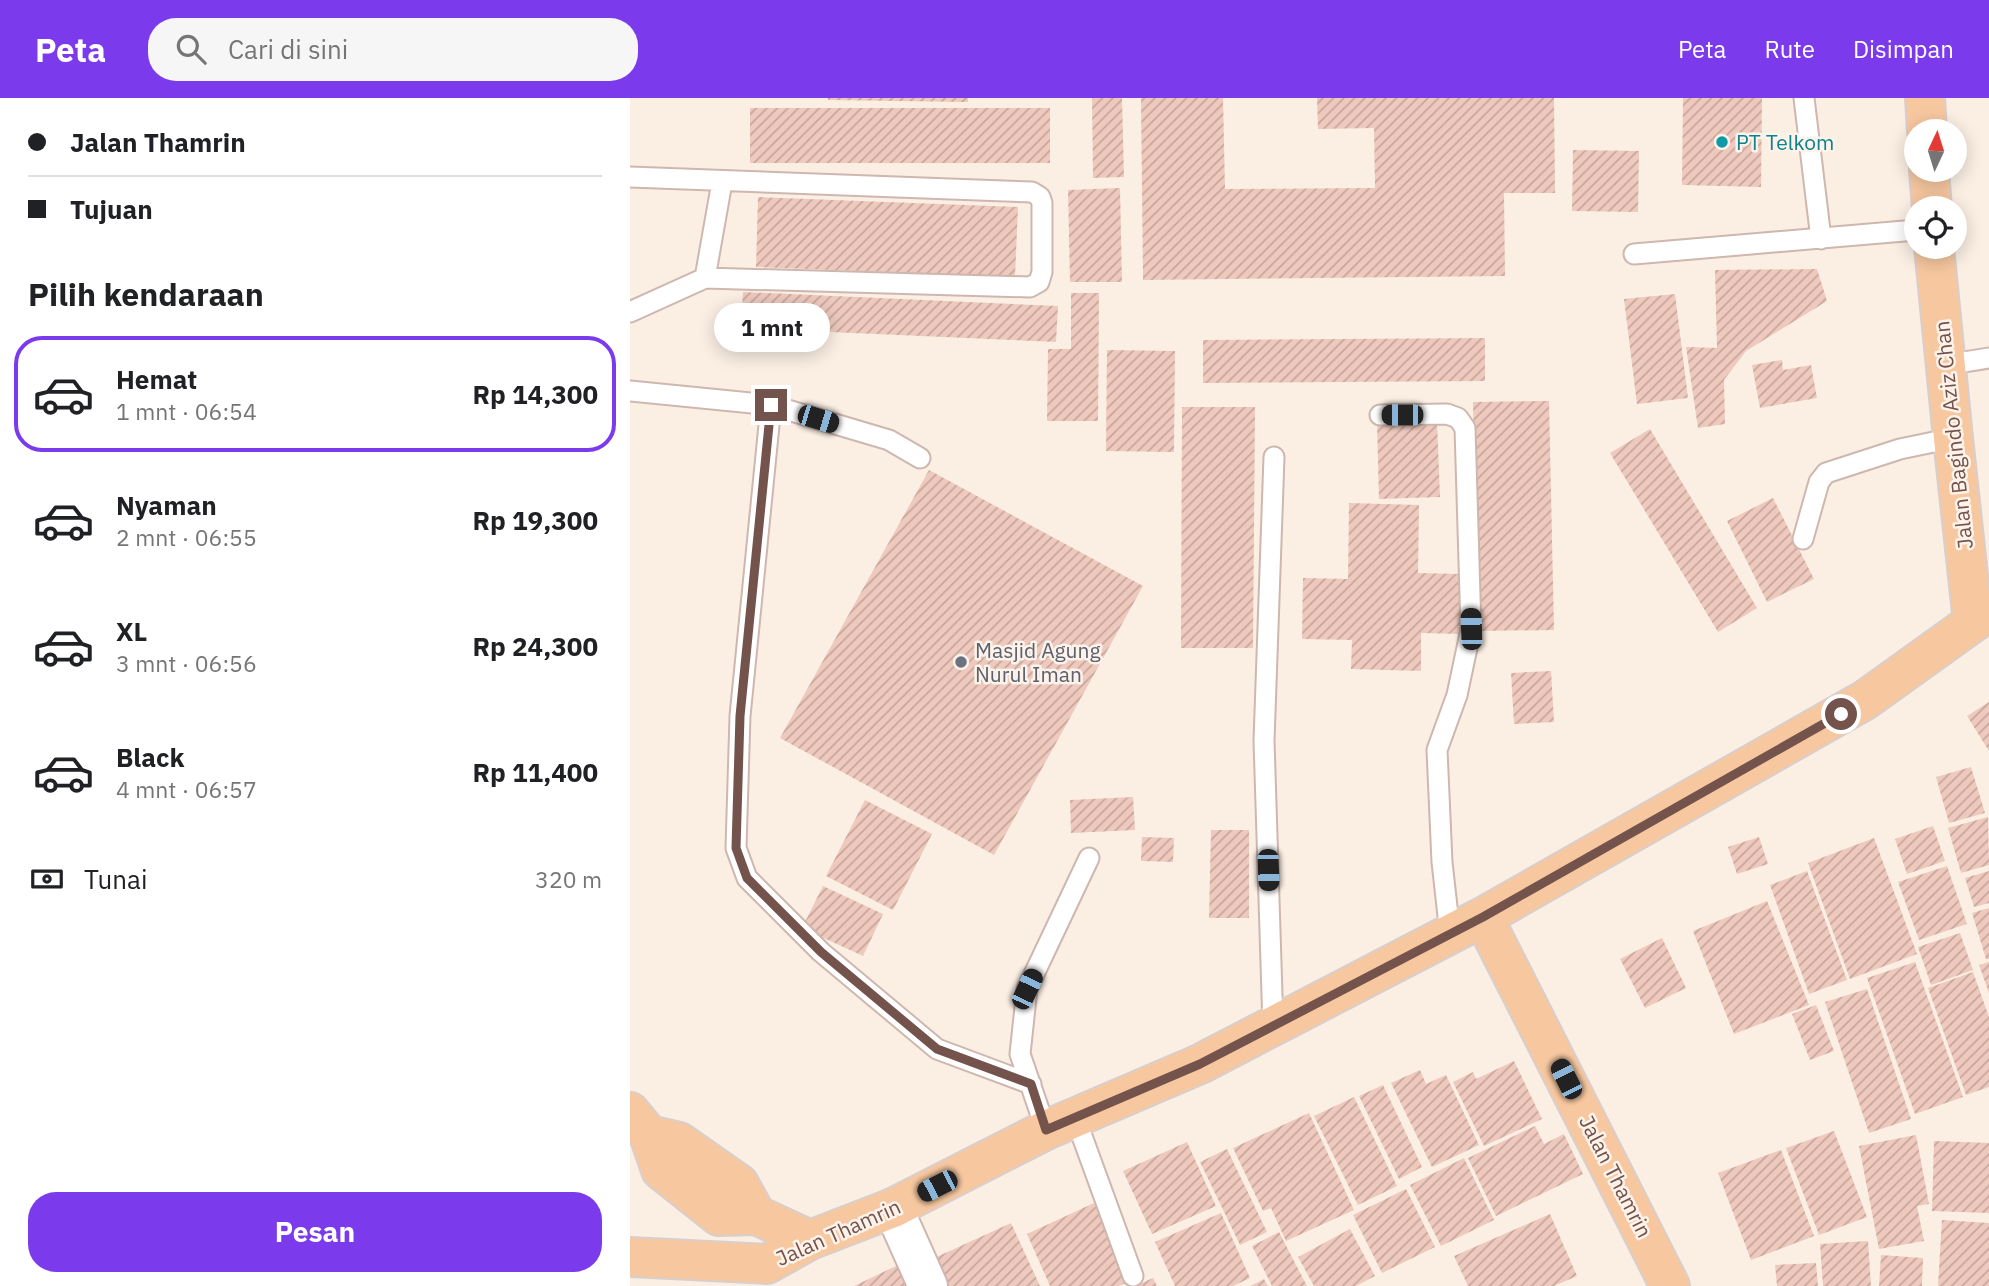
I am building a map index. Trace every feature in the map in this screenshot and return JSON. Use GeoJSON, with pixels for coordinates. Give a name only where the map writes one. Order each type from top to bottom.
{"type":"FeatureCollection","features":[{"type":"Feature","properties":{"kind":"main road"},"geometry":{"type":"LineString","coordinates":[[1925,98],[1926,119]]}},
{"type":"Feature","properties":{"kind":"main road","name":"Jalan Bagindo Aziz Chan"},"geometry":{"type":"LineString","coordinates":[[1935,259],[1952,438],[1981,617]]}},
{"type":"Feature","properties":{"kind":"main road","name":"Jalan Thamrin"},"geometry":{"type":"LineString","coordinates":[[630,1257],[755,1275],[810,1240],[893,1208],[1060,1124],[1200,1064],[1467,925],[1865,700],[1981,617]]}},
{"type":"Feature","properties":{"kind":"main road","name":"Jalan Thamrin"},"geometry":{"type":"LineString","coordinates":[[1467,925],[1670,1286]]}},
{"type":"Feature","properties":{"kind":"main road"},"geometry":{"type":"LineString","coordinates":[[639,1124],[661,1170],[719,1216],[756,1215],[810,1240]]}},
{"type":"Feature","properties":{"kind":"street"},"geometry":{"type":"LineString","coordinates":[[893,1208],[928,1286]]}},
{"type":"Feature","properties":{"kind":"lane"},"geometry":{"type":"LineString","coordinates":[[1804,98],[1821,239]]}},
{"type":"Feature","properties":{"kind":"lane"},"geometry":{"type":"LineString","coordinates":[[630,177],[988,189],[1032,192],[1040,197],[1042,204],[1042,278],[1035,286],[705,278],[630,312]]}},
{"type":"Feature","properties":{"kind":"lane"},"geometry":{"type":"LineString","coordinates":[[705,278],[722,182]]}},
{"type":"Feature","properties":{"kind":"lane"},"geometry":{"type":"LineString","coordinates":[[1634,254],[1904,231]]}},
{"type":"Feature","properties":{"kind":"lane"},"geometry":{"type":"LineString","coordinates":[[1945,365],[1989,358]]}},
{"type":"Feature","properties":{"kind":"lane"},"geometry":{"type":"LineString","coordinates":[[630,391],[771,405],[889,440],[920,458]]}},
{"type":"Feature","properties":{"kind":"lane"},"geometry":{"type":"LineString","coordinates":[[771,405],[740,716],[736,848],[747,878],[821,952],[937,1049],[1031,1084]]}},
{"type":"Feature","properties":{"kind":"lane"},"geometry":{"type":"LineString","coordinates":[[1380,415],[1447,415],[1458,418],[1465,428],[1471,629],[1457,695],[1437,750],[1442,862],[1467,925]]}},
{"type":"Feature","properties":{"kind":"lane"},"geometry":{"type":"LineString","coordinates":[[1803,539],[1819,482],[1826,473],[1900,449],[1952,438]]}},
{"type":"Feature","properties":{"kind":"lane"},"geometry":{"type":"LineString","coordinates":[[1273,1026],[1264,741],[1274,457]]}},
{"type":"Feature","properties":{"kind":"lane"},"geometry":{"type":"LineString","coordinates":[[1089,858],[1027,989],[1020,1054],[1031,1084],[1060,1124],[1133,1276]]}},
{"type":"Feature","properties":{"kind":"building"},"geometry":{"type":"Polygon","coordinates":[[[968,98],[968,102],[828,100],[968,98]]]}},
{"type":"Feature","properties":{"kind":"building"},"geometry":{"type":"Polygon","coordinates":[[[1092,98],[1122,98],[1124,177],[1093,178],[1092,98]]]}},
{"type":"Feature","properties":{"kind":"building"},"geometry":{"type":"Polygon","coordinates":[[[1141,98],[1223,98],[1225,189],[1375,188],[1374,128],[1318,129],[1317,98],[1554,98],[1555,193],[1504,193],[1505,276],[1143,280],[1141,98]]]}},
{"type":"Feature","properties":{"kind":"building","name":"PT Telkom"},"geometry":{"type":"Polygon","coordinates":[[[1683,98],[1762,98],[1761,187],[1682,185],[1683,98]]]}},
{"type":"Feature","properties":{"kind":"building"},"geometry":{"type":"Polygon","coordinates":[[[750,108],[1050,108],[1050,163],[750,163],[750,108]]]}},
{"type":"Feature","properties":{"kind":"building"},"geometry":{"type":"Polygon","coordinates":[[[1573,150],[1639,151],[1638,212],[1572,211],[1573,150]]]}},
{"type":"Feature","properties":{"kind":"building"},"geometry":{"type":"Polygon","coordinates":[[[1120,188],[1122,282],[1070,282],[1068,190],[1120,188]]]}},
{"type":"Feature","properties":{"kind":"building"},"geometry":{"type":"Polygon","coordinates":[[[758,197],[1018,207],[1015,277],[756,267],[758,197]]]}},
{"type":"Feature","properties":{"kind":"building"},"geometry":{"type":"Polygon","coordinates":[[[1817,269],[1827,301],[1746,351],[1724,380],[1725,424],[1698,428],[1686,347],[1717,348],[1715,270],[1817,269]]]}},
{"type":"Feature","properties":{"kind":"building"},"geometry":{"type":"Polygon","coordinates":[[[743,292],[1058,306],[1056,342],[741,328],[743,292]]]}},
{"type":"Feature","properties":{"kind":"building"},"geometry":{"type":"Polygon","coordinates":[[[1071,293],[1099,293],[1098,421],[1047,421],[1048,349],[1071,349],[1071,293]]]}},
{"type":"Feature","properties":{"kind":"building"},"geometry":{"type":"Polygon","coordinates":[[[1675,294],[1688,398],[1637,404],[1624,299],[1675,294]]]}},
{"type":"Feature","properties":{"kind":"building"},"geometry":{"type":"Polygon","coordinates":[[[1485,338],[1485,381],[1203,383],[1203,340],[1485,338]]]}},
{"type":"Feature","properties":{"kind":"building"},"geometry":{"type":"Polygon","coordinates":[[[1107,350],[1175,351],[1174,452],[1106,451],[1107,350]]]}},
{"type":"Feature","properties":{"kind":"building"},"geometry":{"type":"Polygon","coordinates":[[[1782,360],[1783,370],[1811,365],[1817,398],[1760,408],[1752,365],[1782,360]]]}},
{"type":"Feature","properties":{"kind":"building"},"geometry":{"type":"Polygon","coordinates":[[[1549,401],[1554,630],[1478,631],[1473,402],[1549,401]]]}},
{"type":"Feature","properties":{"kind":"building"},"geometry":{"type":"Polygon","coordinates":[[[1182,407],[1255,407],[1253,648],[1181,648],[1182,407]]]}},
{"type":"Feature","properties":{"kind":"building"},"geometry":{"type":"Polygon","coordinates":[[[1437,421],[1440,497],[1379,499],[1377,423],[1437,421]]]}},
{"type":"Feature","properties":{"kind":"building"},"geometry":{"type":"Polygon","coordinates":[[[1650,429],[1757,608],[1718,632],[1610,453],[1650,429]]]}},
{"type":"Feature","properties":{"kind":"building","name":"Masjid Agung Nurul Iman"},"geometry":{"type":"Polygon","coordinates":[[[929,470],[1143,586],[994,855],[780,738],[929,470]]]}},
{"type":"Feature","properties":{"kind":"building"},"geometry":{"type":"Polygon","coordinates":[[[1773,498],[1814,579],[1767,602],[1727,521],[1773,498]]]}},
{"type":"Feature","properties":{"kind":"building"},"geometry":{"type":"Polygon","coordinates":[[[1349,503],[1419,505],[1418,573],[1461,574],[1460,634],[1421,633],[1421,671],[1351,669],[1352,640],[1302,639],[1303,578],[1348,579],[1349,503]]]}},
{"type":"Feature","properties":{"kind":"building"},"geometry":{"type":"Polygon","coordinates":[[[1551,671],[1554,722],[1514,724],[1511,673],[1551,671]]]}},
{"type":"Feature","properties":{"kind":"building"},"geometry":{"type":"Polygon","coordinates":[[[1989,702],[1989,751],[1967,716],[1989,702]]]}},
{"type":"Feature","properties":{"kind":"building"},"geometry":{"type":"Polygon","coordinates":[[[1971,767],[1985,813],[1949,823],[1936,777],[1971,767]]]}},
{"type":"Feature","properties":{"kind":"building"},"geometry":{"type":"Polygon","coordinates":[[[1133,797],[1135,830],[1071,833],[1070,800],[1133,797]]]}},
{"type":"Feature","properties":{"kind":"building"},"geometry":{"type":"Polygon","coordinates":[[[865,800],[932,834],[893,910],[826,876],[865,800]]]}},
{"type":"Feature","properties":{"kind":"building"},"geometry":{"type":"Polygon","coordinates":[[[1988,817],[1989,865],[1961,873],[1948,828],[1988,817]]]}},
{"type":"Feature","properties":{"kind":"building"},"geometry":{"type":"Polygon","coordinates":[[[1933,826],[1945,861],[1907,874],[1895,839],[1933,826]]]}},
{"type":"Feature","properties":{"kind":"building"},"geometry":{"type":"Polygon","coordinates":[[[1211,830],[1249,830],[1249,918],[1209,918],[1211,830]]]}},
{"type":"Feature","properties":{"kind":"building"},"geometry":{"type":"Polygon","coordinates":[[[1142,837],[1174,838],[1173,862],[1141,861],[1142,837]]]}},
{"type":"Feature","properties":{"kind":"building"},"geometry":{"type":"Polygon","coordinates":[[[1759,837],[1768,864],[1737,874],[1728,847],[1759,837]]]}},
{"type":"Feature","properties":{"kind":"building"},"geometry":{"type":"Polygon","coordinates":[[[1874,838],[1917,954],[1850,979],[1808,863],[1874,838]]]}},
{"type":"Feature","properties":{"kind":"building"},"geometry":{"type":"Polygon","coordinates":[[[1947,866],[1967,924],[1919,940],[1898,882],[1947,866]]]}},
{"type":"Feature","properties":{"kind":"building"},"geometry":{"type":"Polygon","coordinates":[[[1807,871],[1847,980],[1809,994],[1770,885],[1807,871]]]}},
{"type":"Feature","properties":{"kind":"building"},"geometry":{"type":"Polygon","coordinates":[[[1989,871],[1989,903],[1974,907],[1965,878],[1989,871]]]}},
{"type":"Feature","properties":{"kind":"building"},"geometry":{"type":"Polygon","coordinates":[[[823,886],[883,914],[863,956],[802,928],[823,886]]]}},
{"type":"Feature","properties":{"kind":"building"},"geometry":{"type":"Polygon","coordinates":[[[1767,901],[1809,1005],[1734,1034],[1693,931],[1767,901]]]}},
{"type":"Feature","properties":{"kind":"building"},"geometry":{"type":"Polygon","coordinates":[[[1989,908],[1989,959],[1986,959],[1972,913],[1989,908]]]}},
{"type":"Feature","properties":{"kind":"building"},"geometry":{"type":"Polygon","coordinates":[[[1960,933],[1973,970],[1931,985],[1918,947],[1960,933]]]}},
{"type":"Feature","properties":{"kind":"building"},"geometry":{"type":"Polygon","coordinates":[[[1662,938],[1686,988],[1645,1008],[1620,959],[1662,938]]]}},
{"type":"Feature","properties":{"kind":"building"},"geometry":{"type":"Polygon","coordinates":[[[1915,962],[1963,1097],[1915,1114],[1867,978],[1915,962]]]}},
{"type":"Feature","properties":{"kind":"building"},"geometry":{"type":"Polygon","coordinates":[[[1989,962],[1989,993],[1979,965],[1989,962]]]}},
{"type":"Feature","properties":{"kind":"building"},"geometry":{"type":"Polygon","coordinates":[[[1973,972],[1989,1017],[1989,1087],[1966,1095],[1928,988],[1973,972]]]}},
{"type":"Feature","properties":{"kind":"building"},"geometry":{"type":"Polygon","coordinates":[[[1867,989],[1911,1119],[1869,1133],[1825,1002],[1867,989]]]}},
{"type":"Feature","properties":{"kind":"building"},"geometry":{"type":"Polygon","coordinates":[[[1816,1005],[1834,1051],[1810,1060],[1792,1014],[1816,1005]]]}},
{"type":"Feature","properties":{"kind":"building"},"geometry":{"type":"Polygon","coordinates":[[[1514,1061],[1542,1119],[1484,1146],[1453,1082],[1473,1072],[1476,1079],[1514,1061]]]}},
{"type":"Feature","properties":{"kind":"building"},"geometry":{"type":"Polygon","coordinates":[[[1420,1070],[1426,1084],[1446,1075],[1479,1145],[1432,1167],[1391,1083],[1420,1070]]]}},
{"type":"Feature","properties":{"kind":"building"},"geometry":{"type":"Polygon","coordinates":[[[1383,1085],[1422,1167],[1399,1179],[1359,1096],[1383,1085]]]}},
{"type":"Feature","properties":{"kind":"building"},"geometry":{"type":"Polygon","coordinates":[[[1354,1097],[1397,1186],[1358,1205],[1314,1116],[1354,1097]]]}},
{"type":"Feature","properties":{"kind":"building"},"geometry":{"type":"Polygon","coordinates":[[[1309,1113],[1354,1210],[1286,1241],[1271,1208],[1263,1211],[1233,1148],[1309,1113]]]}},
{"type":"Feature","properties":{"kind":"building"},"geometry":{"type":"Polygon","coordinates":[[[1535,1126],[1544,1144],[1564,1134],[1583,1174],[1496,1216],[1468,1158],[1535,1126]]]}},
{"type":"Feature","properties":{"kind":"building"},"geometry":{"type":"Polygon","coordinates":[[[1834,1131],[1867,1217],[1819,1235],[1786,1148],[1834,1131]]]}},
{"type":"Feature","properties":{"kind":"building"},"geometry":{"type":"Polygon","coordinates":[[[1916,1135],[1929,1204],[1917,1206],[1924,1241],[1879,1249],[1859,1146],[1916,1135]]]}},
{"type":"Feature","properties":{"kind":"building"},"geometry":{"type":"Polygon","coordinates":[[[1934,1141],[1989,1143],[1989,1213],[1932,1211],[1934,1141]]]}},
{"type":"Feature","properties":{"kind":"building"},"geometry":{"type":"Polygon","coordinates":[[[1187,1142],[1216,1206],[1152,1234],[1123,1171],[1187,1142]]]}},
{"type":"Feature","properties":{"kind":"building"},"geometry":{"type":"Polygon","coordinates":[[[1227,1149],[1267,1232],[1240,1245],[1200,1162],[1227,1149]]]}},
{"type":"Feature","properties":{"kind":"building"},"geometry":{"type":"Polygon","coordinates":[[[1781,1150],[1814,1236],[1751,1260],[1718,1173],[1781,1150]]]}},
{"type":"Feature","properties":{"kind":"building"},"geometry":{"type":"Polygon","coordinates":[[[1464,1158],[1494,1220],[1441,1246],[1410,1185],[1464,1158]]]}},
{"type":"Feature","properties":{"kind":"building"},"geometry":{"type":"Polygon","coordinates":[[[1406,1189],[1435,1247],[1382,1273],[1353,1215],[1406,1189]]]}},
{"type":"Feature","properties":{"kind":"building"},"geometry":{"type":"Polygon","coordinates":[[[1094,1203],[1130,1281],[1119,1286],[1050,1286],[1027,1234],[1094,1203]]]}},
{"type":"Feature","properties":{"kind":"building"},"geometry":{"type":"Polygon","coordinates":[[[1221,1213],[1250,1278],[1233,1286],[1175,1286],[1155,1242],[1221,1213]]]}},
{"type":"Feature","properties":{"kind":"building"},"geometry":{"type":"Polygon","coordinates":[[[1550,1214],[1577,1276],[1554,1286],[1468,1286],[1454,1256],[1550,1214]]]}},
{"type":"Feature","properties":{"kind":"building"},"geometry":{"type":"Polygon","coordinates":[[[1942,1220],[1989,1223],[1989,1286],[1938,1286],[1942,1220]]]}},
{"type":"Feature","properties":{"kind":"building"},"geometry":{"type":"Polygon","coordinates":[[[1011,1223],[1040,1286],[941,1286],[930,1260],[1011,1223]]]}},
{"type":"Feature","properties":{"kind":"building"},"geometry":{"type":"Polygon","coordinates":[[[1350,1229],[1375,1276],[1356,1286],[1314,1286],[1298,1257],[1350,1229]]]}},
{"type":"Feature","properties":{"kind":"building"},"geometry":{"type":"Polygon","coordinates":[[[1279,1232],[1307,1286],[1272,1286],[1252,1246],[1279,1232]]]}},
{"type":"Feature","properties":{"kind":"building"},"geometry":{"type":"Polygon","coordinates":[[[1868,1241],[1871,1286],[1823,1286],[1820,1244],[1868,1241]]]}},
{"type":"Feature","properties":{"kind":"building"},"geometry":{"type":"Polygon","coordinates":[[[1881,1255],[1923,1258],[1922,1286],[1879,1286],[1881,1255]]]}},
{"type":"Feature","properties":{"kind":"building"},"geometry":{"type":"Polygon","coordinates":[[[1816,1263],[1818,1286],[1777,1286],[1775,1265],[1816,1263]]]}},
{"type":"Feature","properties":{"kind":"building"},"geometry":{"type":"Polygon","coordinates":[[[900,1264],[910,1286],[854,1286],[900,1264]]]}},
{"type":"Feature","properties":{"kind":"building"},"geometry":{"type":"Polygon","coordinates":[[[1153,1278],[1157,1286],[1135,1286],[1153,1278]]]}},
{"type":"Feature","properties":{"kind":"building"},"geometry":{"type":"Polygon","coordinates":[[[1264,1279],[1268,1286],[1250,1286],[1264,1279]]]}},
{"type":"Feature","properties":{"kind":"place","name":"PT Telkom"},"geometry":{"type":"Point","coordinates":[1722,142]}},
{"type":"Feature","properties":{"kind":"place","name":"Masjid Agung Nurul Iman"},"geometry":{"type":"Point","coordinates":[961,662]}},
{"type":"Feature","properties":{"kind":"route"},"geometry":{"type":"LineString","coordinates":[[771,405],[740,716],[736,848],[747,878],[821,952],[937,1049],[1031,1084],[1046,1130],[1200,1064],[1483,917],[1841,714]]}}]}
